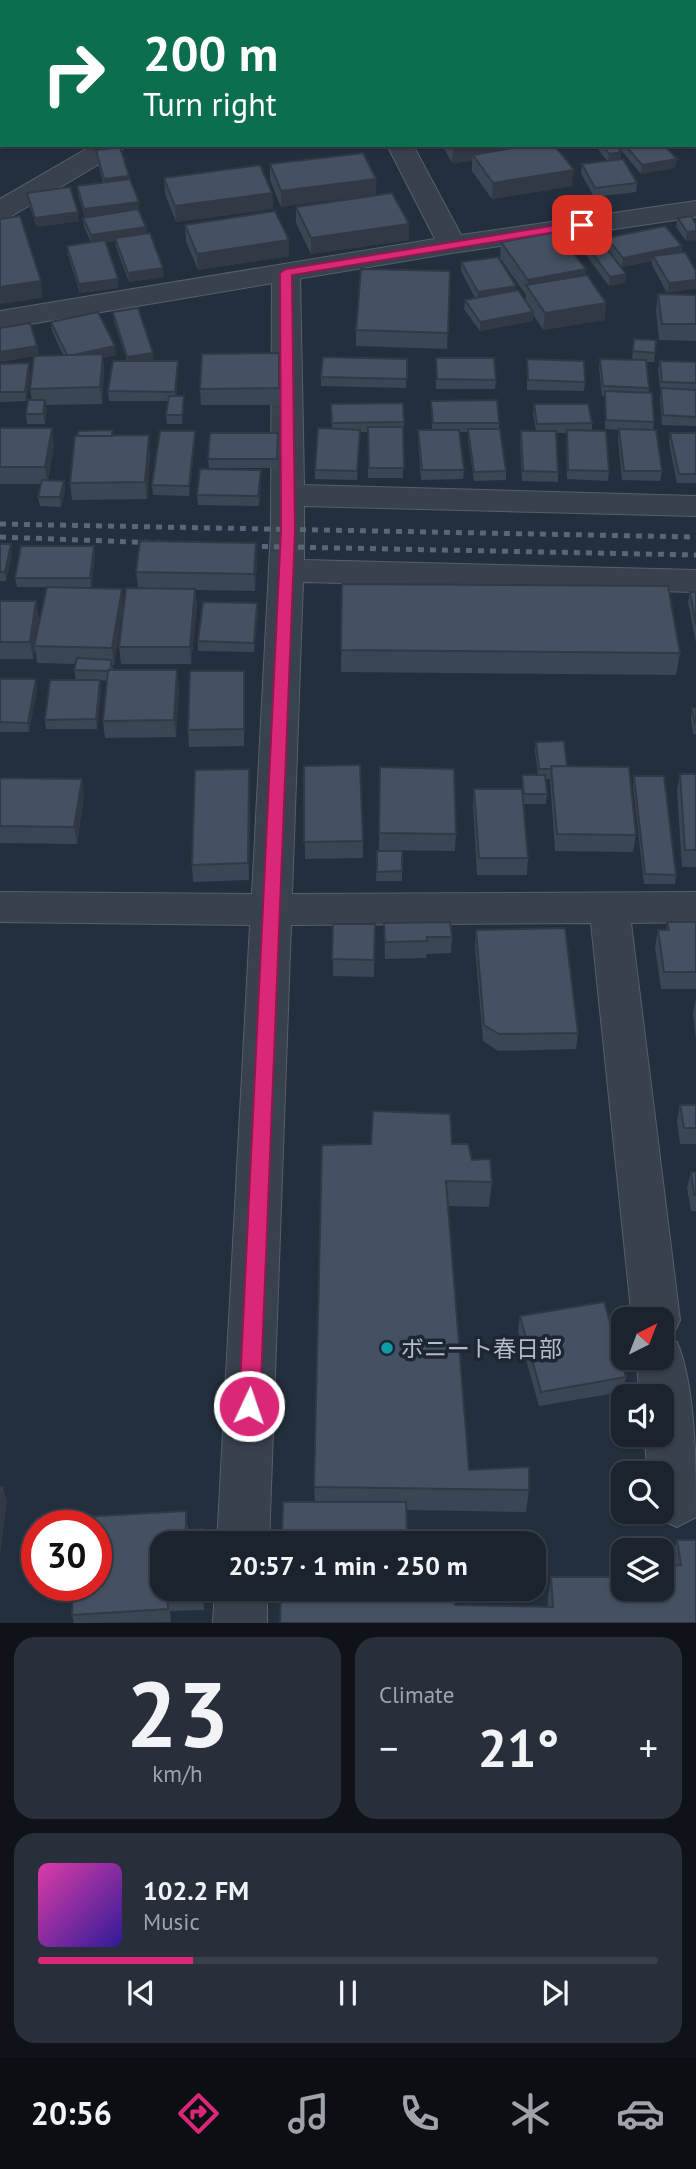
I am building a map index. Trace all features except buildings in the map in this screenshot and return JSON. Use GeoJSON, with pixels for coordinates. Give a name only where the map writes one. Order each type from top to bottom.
{"type":"FeatureCollection","features":[{"type":"Feature","properties":{"kind":"street"},"geometry":{"type":"LineString","coordinates":[[0,211],[109,147]]}},
{"type":"Feature","properties":{"kind":"street"},"geometry":{"type":"LineString","coordinates":[[401,147],[452,245]]}},
{"type":"Feature","properties":{"kind":"street"},"geometry":{"type":"LineString","coordinates":[[0,320],[452,245],[696,209]]}},
{"type":"Feature","properties":{"kind":"street"},"geometry":{"type":"LineString","coordinates":[[244,1531],[286,571],[286,273]]}},
{"type":"Feature","properties":{"kind":"street"},"geometry":{"type":"LineString","coordinates":[[288,495],[696,506]]}},
{"type":"Feature","properties":{"kind":"street"},"geometry":{"type":"LineString","coordinates":[[286,571],[696,581]]}},
{"type":"Feature","properties":{"kind":"street"},"geometry":{"type":"LineString","coordinates":[[0,907],[272,910],[696,907]]}},
{"type":"Feature","properties":{"kind":"street"},"geometry":{"type":"LineString","coordinates":[[608,908],[654,1307]]}},
{"type":"Feature","properties":{"kind":"street"},"geometry":{"type":"LineString","coordinates":[[661,1370],[677,1502]]}},
{"type":"Feature","properties":{"kind":"street"},"geometry":{"type":"LineString","coordinates":[[240,1623],[241,1601]]}},
{"type":"Feature","properties":{"kind":"railway"},"geometry":{"type":"LineString","coordinates":[[0,524],[696,537]]}},
{"type":"Feature","properties":{"kind":"railway"},"geometry":{"type":"LineString","coordinates":[[0,537],[161,543]]}},
{"type":"Feature","properties":{"kind":"railway"},"geometry":{"type":"LineString","coordinates":[[238,546],[696,555]]}},
{"type":"Feature","properties":{"kind":"place","name":"ボニート春日部"},"geometry":{"type":"Point","coordinates":[387,1348]}},
{"type":"Feature","properties":{"kind":"route"},"geometry":{"type":"LineString","coordinates":[[249,1406],[288,530],[286,273],[582,225]]}}]}
